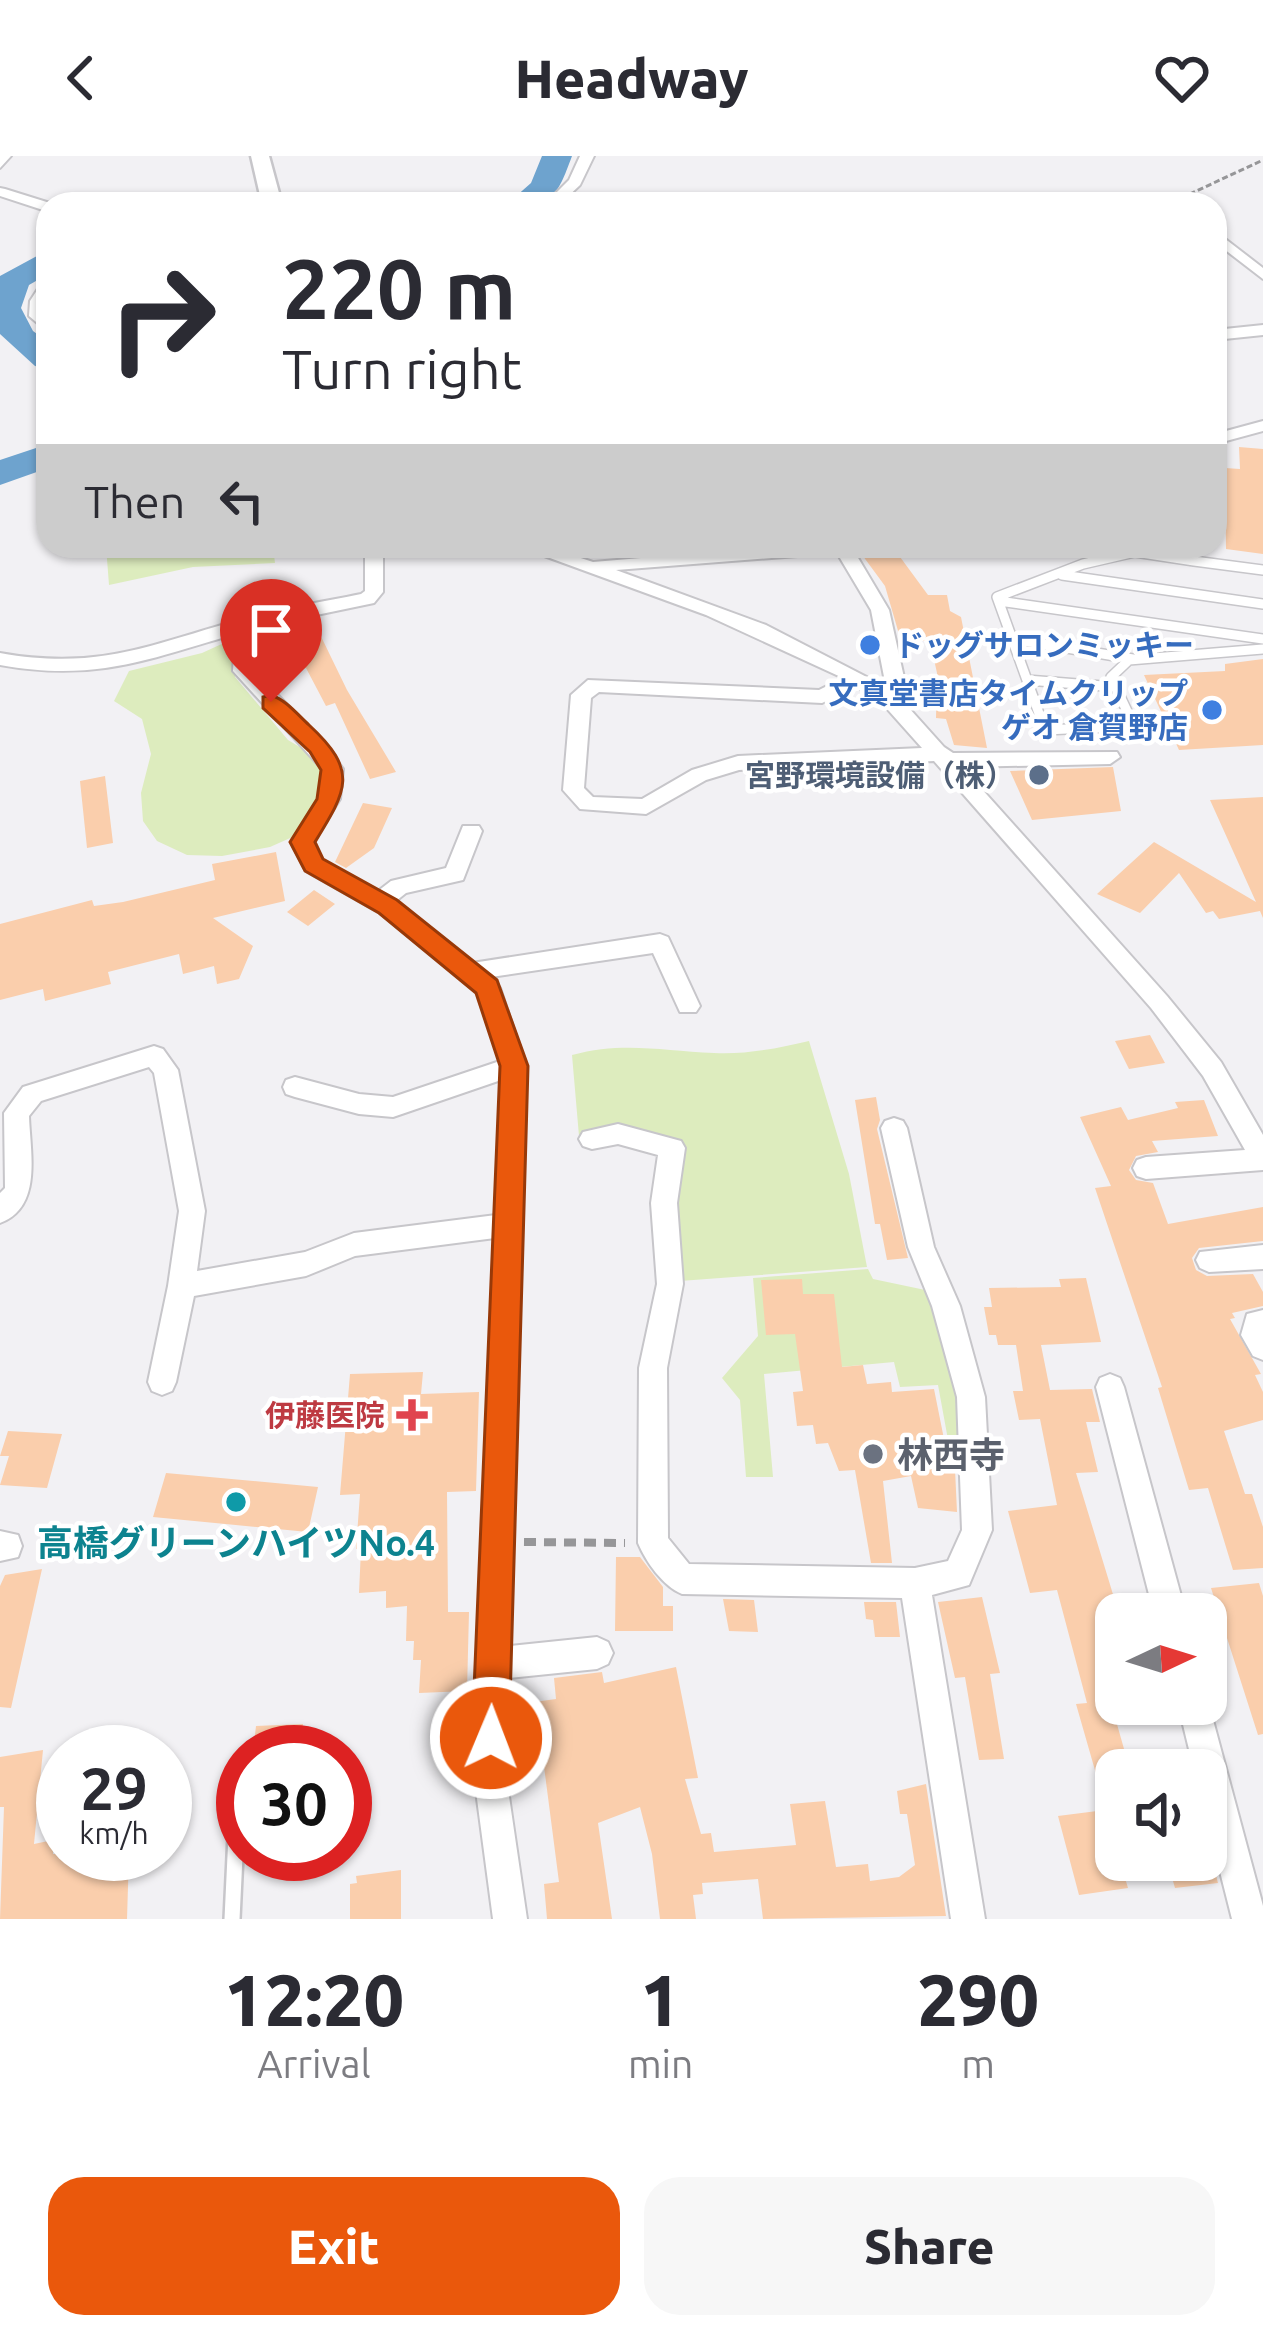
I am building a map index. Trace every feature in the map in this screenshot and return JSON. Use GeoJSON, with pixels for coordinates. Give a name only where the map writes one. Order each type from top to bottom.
{"type":"FeatureCollection","features":[{"type":"Feature","properties":{"kind":"street"},"geometry":{"type":"LineString","coordinates":[[0,164],[4,156]]}},
{"type":"Feature","properties":{"kind":"street"},"geometry":{"type":"LineString","coordinates":[[260,156],[269,192]]}},
{"type":"Feature","properties":{"kind":"street"},"geometry":{"type":"LineString","coordinates":[[565,192],[587,156]]}},
{"type":"Feature","properties":{"kind":"street"},"geometry":{"type":"LineString","coordinates":[[0,192],[36,203]]}},
{"type":"Feature","properties":{"kind":"street"},"geometry":{"type":"LineString","coordinates":[[1227,245],[1263,275]]}},
{"type":"Feature","properties":{"kind":"street"},"geometry":{"type":"LineString","coordinates":[[1227,333],[1263,330]]}},
{"type":"Feature","properties":{"kind":"street"},"geometry":{"type":"LineString","coordinates":[[1227,436],[1263,426]]}},
{"type":"Feature","properties":{"kind":"street"},"geometry":{"type":"LineString","coordinates":[[0,659],[39,668],[100,668],[195,643],[245,624],[368,599],[374,592],[374,558]]}},
{"type":"Feature","properties":{"kind":"street"},"geometry":{"type":"LineString","coordinates":[[561,558],[763,633],[860,678],[888,697],[946,757],[1186,1036],[1212,1069],[1263,1159],[1146,1168]]}},
{"type":"Feature","properties":{"kind":"street"},"geometry":{"type":"LineString","coordinates":[[588,567],[705,558]]}},
{"type":"Feature","properties":{"kind":"street"},"geometry":{"type":"LineString","coordinates":[[854,558],[880,610],[897,691],[888,697]]}},
{"type":"Feature","properties":{"kind":"street"},"geometry":{"type":"LineString","coordinates":[[245,624],[243,671],[299,733],[319,747],[333,770],[329,799],[302,842],[314,865],[379,902],[488,988],[514,1066],[490,1775],[511,1919]]}},
{"type":"Feature","properties":{"kind":"street"},"geometry":{"type":"LineString","coordinates":[[860,678],[821,697],[595,685],[581,695],[573,790],[587,804],[646,807],[699,775],[738,763],[1111,757]]}},
{"type":"Feature","properties":{"kind":"street"},"geometry":{"type":"LineString","coordinates":[[379,902],[399,887],[455,874],[471,831]]}},
{"type":"Feature","properties":{"kind":"street"},"geometry":{"type":"LineString","coordinates":[[468,972],[660,943],[688,1006]]}},
{"type":"Feature","properties":{"kind":"street"},"geometry":{"type":"LineString","coordinates":[[0,1212],[18,1191],[16,1113],[32,1094],[154,1056],[166,1070],[192,1210],[162,1382]]}},
{"type":"Feature","properties":{"kind":"street"},"geometry":{"type":"LineString","coordinates":[[296,1087],[359,1104],[393,1107],[514,1066]]}},
{"type":"Feature","properties":{"kind":"street"},"geometry":{"type":"LineString","coordinates":[[592,1139],[618,1134],[672,1148],[664,1203],[670,1284],[653,1368],[652,1543],[682,1579],[915,1582],[958,1574],[977,1530],[971,1397],[946,1306],[921,1246],[894,1128]]}},
{"type":"Feature","properties":{"kind":"street"},"geometry":{"type":"LineString","coordinates":[[182,1286],[306,1264],[354,1245],[509,1225]]}},
{"type":"Feature","properties":{"kind":"street"},"geometry":{"type":"LineString","coordinates":[[1209,1260],[1263,1257]]}},
{"type":"Feature","properties":{"kind":"street"},"geometry":{"type":"LineString","coordinates":[[1263,1322],[1257,1323],[1256,1335],[1263,1347]]}},
{"type":"Feature","properties":{"kind":"street"},"geometry":{"type":"LineString","coordinates":[[1110,1387],[1164,1593]]}},
{"type":"Feature","properties":{"kind":"street"},"geometry":{"type":"LineString","coordinates":[[915,1582],[968,1919]]}},
{"type":"Feature","properties":{"kind":"street"},"geometry":{"type":"LineString","coordinates":[[492,1664],[598,1653]]}},
{"type":"Feature","properties":{"kind":"street"},"geometry":{"type":"LineString","coordinates":[[1199,1725],[1249,1919]]}},
{"type":"Feature","properties":{"kind":"lane"},"geometry":{"type":"LineString","coordinates":[[1112,558],[997,597],[1045,730],[1134,726],[1112,676],[1133,659]]}},
{"type":"Feature","properties":{"kind":"lane"},"geometry":{"type":"LineString","coordinates":[[1176,558],[1263,570]]}},
{"type":"Feature","properties":{"kind":"lane"},"geometry":{"type":"LineString","coordinates":[[1058,574],[1263,604]]}},
{"type":"Feature","properties":{"kind":"lane"},"geometry":{"type":"LineString","coordinates":[[999,601],[1263,639]]}},
{"type":"Feature","properties":{"kind":"lane"},"geometry":{"type":"LineString","coordinates":[[1012,639],[1133,659],[1263,649]]}},
{"type":"Feature","properties":{"kind":"lane"},"geometry":{"type":"LineString","coordinates":[[1027,680],[1116,687]]}},
{"type":"Feature","properties":{"kind":"lane"},"geometry":{"type":"LineString","coordinates":[[232,1919],[234,1881]]}},
{"type":"Feature","properties":{"kind":"path"},"geometry":{"type":"LineString","coordinates":[[1194,192],[1263,160]]}},
{"type":"Feature","properties":{"kind":"path"},"geometry":{"type":"LineString","coordinates":[[496,1542],[652,1543]]}},
{"type":"Feature","properties":{"kind":"green space"},"geometry":{"type":"Polygon","coordinates":[[[107,558],[274,558],[275,563],[193,567],[109,585],[107,558]]]}},
{"type":"Feature","properties":{"kind":"green space"},"geometry":{"type":"Polygon","coordinates":[[[237,637],[235,677],[288,740],[308,752],[322,770],[324,792],[297,835],[270,847],[222,856],[187,855],[157,841],[143,821],[141,793],[151,754],[142,719],[114,701],[129,671],[202,653],[237,637]]]}},
{"type":"Feature","properties":{"kind":"green space"},"geometry":{"type":"Polygon","coordinates":[[[809,1041],[849,1174],[867,1267],[680,1281],[676,1204],[683,1153],[604,1133],[579,1136],[572,1055],[626,1048],[737,1053],[809,1041]]]}},
{"type":"Feature","properties":{"kind":"green space"},"geometry":{"type":"Polygon","coordinates":[[[868,1269],[873,1279],[930,1291],[960,1407],[964,1463],[929,1467],[927,1460],[951,1456],[938,1385],[900,1387],[894,1362],[764,1374],[773,1477],[746,1477],[740,1400],[722,1378],[758,1336],[753,1278],[868,1269]]]}},
{"type":"Feature","properties":{"kind":"building"},"geometry":{"type":"Polygon","coordinates":[[[1239,447],[1263,449],[1263,554],[1227,549],[1227,468],[1240,469],[1239,447]]]}},
{"type":"Feature","properties":{"kind":"building"},"geometry":{"type":"Polygon","coordinates":[[[864,558],[901,558],[928,595],[947,595],[950,611],[961,617],[987,748],[954,745],[946,719],[936,718],[937,673],[930,641],[901,641],[885,586],[864,558]]]}},
{"type":"Feature","properties":{"kind":"building"},"geometry":{"type":"Polygon","coordinates":[[[313,620],[347,690],[396,772],[370,779],[335,703],[326,706],[306,668],[268,678],[258,656],[284,648],[278,628],[313,620]]]}},
{"type":"Feature","properties":{"kind":"building","name":"文真堂書店タイムクリップ ゲオ 倉賀野店"},"geometry":{"type":"Polygon","coordinates":[[[1263,659],[1263,745],[1179,750],[1144,675],[1225,671],[1225,664],[1263,659]]]}},
{"type":"Feature","properties":{"kind":"building"},"geometry":{"type":"Polygon","coordinates":[[[1113,767],[1121,811],[1032,820],[1010,771],[1113,767]]]}},
{"type":"Feature","properties":{"kind":"building"},"geometry":{"type":"Polygon","coordinates":[[[105,776],[113,843],[87,848],[80,781],[105,776]]]}},
{"type":"Feature","properties":{"kind":"building"},"geometry":{"type":"Polygon","coordinates":[[[1263,797],[1263,918],[1260,911],[1219,919],[1213,911],[1206,913],[1179,873],[1140,913],[1097,894],[1154,842],[1256,902],[1210,800],[1263,797]]]}},
{"type":"Feature","properties":{"kind":"building"},"geometry":{"type":"Polygon","coordinates":[[[363,803],[392,808],[374,848],[346,868],[335,862],[363,803]]]}},
{"type":"Feature","properties":{"kind":"building"},"geometry":{"type":"Polygon","coordinates":[[[276,852],[285,901],[213,918],[253,946],[239,979],[217,984],[214,966],[183,974],[179,954],[108,972],[111,984],[45,1001],[43,989],[0,1000],[0,924],[92,900],[94,906],[123,902],[215,880],[212,864],[276,852]]]}},
{"type":"Feature","properties":{"kind":"building"},"geometry":{"type":"Polygon","coordinates":[[[314,890],[335,904],[308,926],[287,912],[314,890]]]}},
{"type":"Feature","properties":{"kind":"building"},"geometry":{"type":"Polygon","coordinates":[[[1150,1035],[1165,1063],[1129,1069],[1115,1041],[1150,1035]]]}},
{"type":"Feature","properties":{"kind":"building"},"geometry":{"type":"Polygon","coordinates":[[[876,1097],[877,1129],[908,1258],[887,1260],[880,1224],[875,1224],[855,1100],[876,1097]]]}},
{"type":"Feature","properties":{"kind":"building"},"geometry":{"type":"Polygon","coordinates":[[[1204,1100],[1218,1136],[1152,1141],[1158,1152],[1136,1156],[1129,1170],[1136,1180],[1153,1183],[1168,1224],[1263,1207],[1263,1241],[1199,1248],[1192,1258],[1196,1270],[1207,1276],[1253,1274],[1263,1292],[1263,1306],[1232,1313],[1235,1318],[1230,1319],[1261,1374],[1255,1375],[1263,1392],[1263,1420],[1224,1431],[1245,1494],[1252,1494],[1263,1527],[1263,1568],[1233,1570],[1208,1488],[1189,1490],[1158,1388],[1162,1387],[1095,1188],[1111,1186],[1080,1117],[1121,1107],[1128,1120],[1178,1108],[1175,1102],[1204,1100]]]}},
{"type":"Feature","properties":{"kind":"building"},"geometry":{"type":"Polygon","coordinates":[[[1086,1278],[1101,1342],[1041,1345],[1050,1390],[1092,1389],[1100,1422],[1086,1422],[1098,1472],[1076,1473],[1113,1593],[1095,1593],[1095,1725],[1117,1725],[1124,1749],[1095,1749],[1095,1770],[1076,1704],[1087,1703],[1057,1590],[1030,1593],[1008,1511],[1057,1505],[1040,1419],[1019,1420],[1013,1391],[1023,1391],[1016,1345],[998,1345],[996,1335],[989,1335],[984,1307],[992,1307],[989,1288],[1061,1287],[1059,1279],[1086,1278]]]}},
{"type":"Feature","properties":{"kind":"building","name":"林西寺"},"geometry":{"type":"Polygon","coordinates":[[[802,1279],[803,1294],[834,1294],[842,1367],[863,1365],[867,1384],[891,1382],[892,1392],[934,1389],[950,1469],[955,1469],[957,1512],[918,1508],[911,1476],[883,1481],[892,1563],[871,1563],[855,1470],[839,1471],[828,1443],[816,1444],[813,1425],[797,1426],[793,1392],[803,1391],[795,1334],[766,1335],[761,1280],[802,1279]]]}},
{"type":"Feature","properties":{"kind":"building"},"geometry":{"type":"Polygon","coordinates":[[[423,1372],[421,1394],[479,1392],[476,1491],[447,1492],[448,1612],[469,1612],[467,1691],[419,1693],[421,1660],[413,1660],[414,1641],[406,1641],[407,1606],[386,1608],[386,1591],[359,1593],[360,1494],[340,1495],[350,1374],[423,1372]]]}},
{"type":"Feature","properties":{"kind":"building"},"geometry":{"type":"Polygon","coordinates":[[[8,1431],[62,1434],[47,1488],[0,1485],[9,1456],[0,1456],[8,1431]]]}},
{"type":"Feature","properties":{"kind":"building","name":"高橋グリーンハイツNo.4"},"geometry":{"type":"Polygon","coordinates":[[[166,1473],[318,1487],[308,1532],[153,1517],[166,1473]]]}},
{"type":"Feature","properties":{"kind":"building"},"geometry":{"type":"Polygon","coordinates":[[[616,1557],[640,1557],[663,1587],[663,1606],[673,1606],[673,1631],[615,1631],[616,1557]]]}},
{"type":"Feature","properties":{"kind":"building"},"geometry":{"type":"Polygon","coordinates":[[[42,1569],[11,1708],[0,1707],[0,1586],[5,1575],[42,1569]]]}},
{"type":"Feature","properties":{"kind":"building"},"geometry":{"type":"Polygon","coordinates":[[[1259,1583],[1263,1596],[1263,1734],[1258,1735],[1227,1638],[1227,1593],[1213,1593],[1211,1588],[1259,1583]]]}},
{"type":"Feature","properties":{"kind":"building"},"geometry":{"type":"Polygon","coordinates":[[[982,1597],[1000,1673],[990,1674],[1004,1759],[979,1760],[965,1677],[955,1678],[938,1602],[982,1597]]]}},
{"type":"Feature","properties":{"kind":"building"},"geometry":{"type":"Polygon","coordinates":[[[723,1599],[754,1600],[758,1632],[729,1631],[723,1599]]]}},
{"type":"Feature","properties":{"kind":"building"},"geometry":{"type":"Polygon","coordinates":[[[864,1602],[896,1602],[900,1637],[875,1637],[864,1602]]]}},
{"type":"Feature","properties":{"kind":"building"},"geometry":{"type":"Polygon","coordinates":[[[676,1667],[698,1778],[685,1779],[701,1834],[711,1833],[714,1852],[796,1845],[790,1804],[825,1801],[836,1867],[868,1864],[870,1881],[899,1877],[915,1865],[907,1814],[900,1814],[897,1791],[926,1784],[946,1916],[763,1919],[758,1879],[702,1883],[703,1894],[693,1895],[696,1919],[660,1919],[640,1807],[598,1823],[612,1919],[547,1919],[544,1884],[559,1882],[542,1751],[531,1753],[527,1703],[556,1699],[554,1678],[602,1672],[604,1683],[676,1667]]]}},
{"type":"Feature","properties":{"kind":"building"},"geometry":{"type":"Polygon","coordinates":[[[36,1751],[36,1881],[128,1881],[127,1919],[0,1919],[4,1807],[0,1807],[0,1757],[36,1751]]]}},
{"type":"Feature","properties":{"kind":"building"},"geometry":{"type":"Polygon","coordinates":[[[1095,1811],[1095,1881],[1126,1881],[1128,1888],[1079,1895],[1058,1816],[1095,1811]]]}},
{"type":"Feature","properties":{"kind":"building"},"geometry":{"type":"Polygon","coordinates":[[[401,1870],[401,1919],[350,1919],[350,1884],[372,1881],[372,1874],[401,1870]]]}},
{"type":"Feature","properties":{"kind":"building"},"geometry":{"type":"Polygon","coordinates":[[[1173,1881],[1218,1883],[1175,1888],[1173,1881]]]}},
{"type":"Feature","properties":{"kind":"waterway"},"geometry":{"type":"LineString","coordinates":[[540,192],[557,156]]}},
{"type":"Feature","properties":{"kind":"waterway"},"geometry":{"type":"LineString","coordinates":[[36,267],[14,280],[4,308],[19,337],[36,349]]}},
{"type":"Feature","properties":{"kind":"waterway"},"geometry":{"type":"LineString","coordinates":[[0,473],[36,460]]}},
{"type":"Feature","properties":{"kind":"place","name":"ドッグサロンミッキー"},"geometry":{"type":"Point","coordinates":[870,645]}},
{"type":"Feature","properties":{"kind":"place","name":"文真堂書店タイムクリップ ゲオ 倉賀野店"},"geometry":{"type":"Point","coordinates":[1212,710]}},
{"type":"Feature","properties":{"kind":"place","name":"宮野環境設備（株）"},"geometry":{"type":"Point","coordinates":[1039,775]}},
{"type":"Feature","properties":{"kind":"place","name":"伊藤医院"},"geometry":{"type":"Point","coordinates":[412,1415]}},
{"type":"Feature","properties":{"kind":"place","name":"林西寺"},"geometry":{"type":"Point","coordinates":[873,1454]}},
{"type":"Feature","properties":{"kind":"place","name":"高橋グリーンハイツNo.4"},"geometry":{"type":"Point","coordinates":[236,1502]}},
{"type":"Feature","properties":{"kind":"route"},"geometry":{"type":"LineString","coordinates":[[271,702],[319,747],[333,770],[329,799],[302,842],[314,865],[388,907],[488,988],[514,1066],[491,1738]]}}]}
